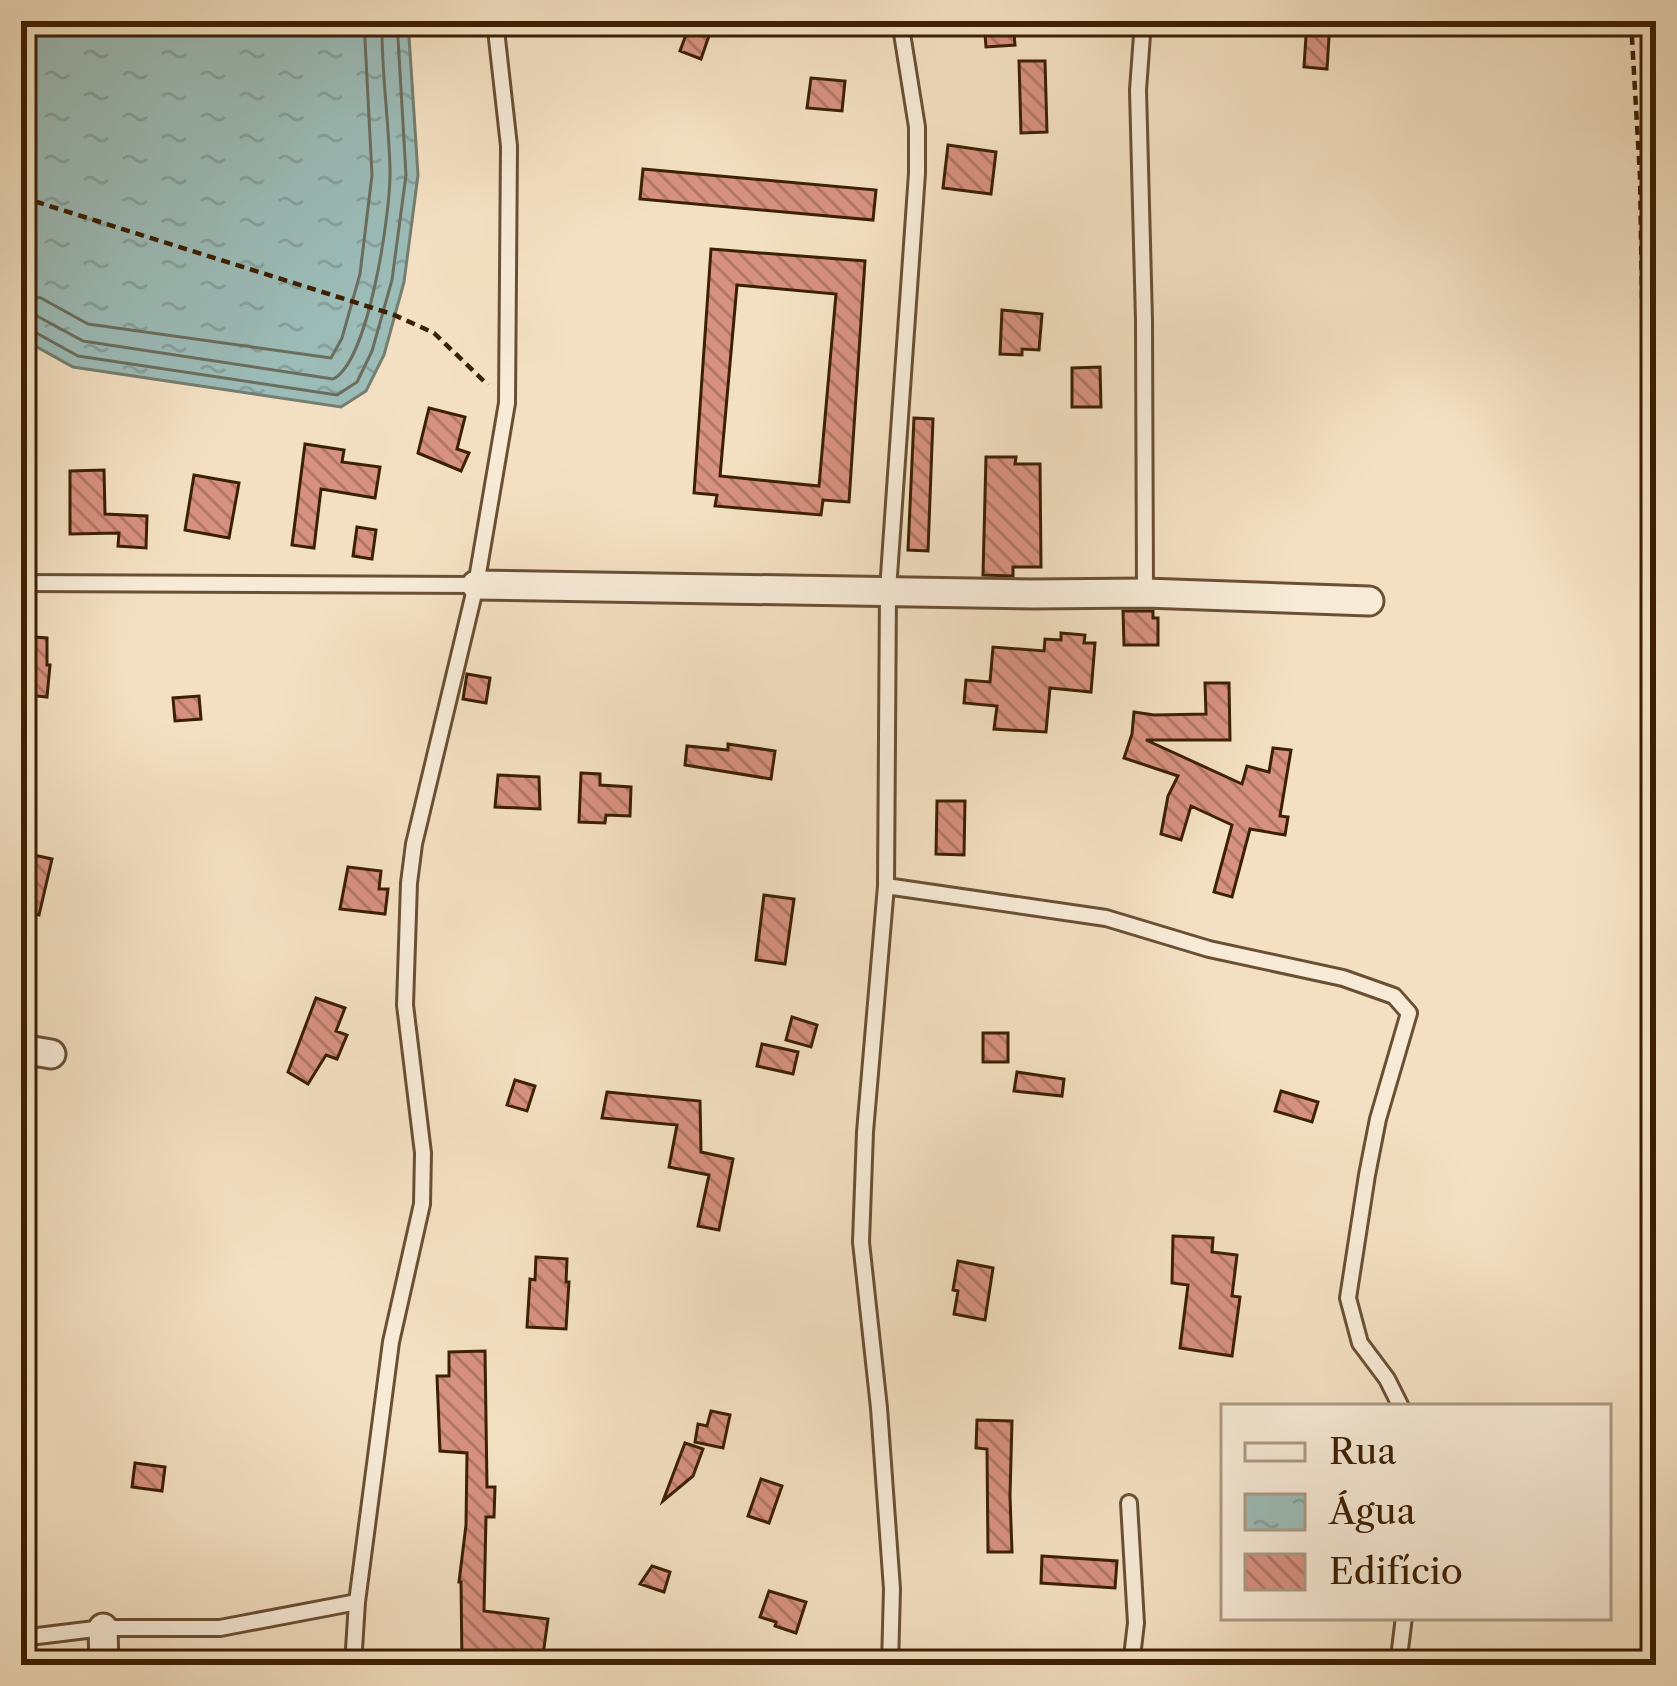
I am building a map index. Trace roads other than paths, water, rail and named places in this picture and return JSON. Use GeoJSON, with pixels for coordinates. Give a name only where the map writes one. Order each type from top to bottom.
{"type":"FeatureCollection","features":[{"type":"Feature","properties":{"kind":"street"},"geometry":{"type":"LineString","coordinates":[[476,585],[1145,593],[1369,601]]}},
{"type":"Feature","properties":{"kind":"street"},"geometry":{"type":"LineString","coordinates":[[21,1049],[52,1054]]}},
{"type":"Feature","properties":{"kind":"street"},"geometry":{"type":"LineString","coordinates":[[103,1628],[104,1665]]}},
{"type":"Feature","properties":{"kind":"lane"},"geometry":{"type":"LineString","coordinates":[[353,1665],[392,1342],[422,1204],[423,1153],[405,1005],[409,883],[414,844],[476,585],[507,403],[509,146],[495,21]]}},
{"type":"Feature","properties":{"kind":"lane"},"geometry":{"type":"LineString","coordinates":[[890,1665],[892,1589],[861,1242],[865,1132],[886,886],[888,590],[917,173],[916,128],[901,21]]}},
{"type":"Feature","properties":{"kind":"lane"},"geometry":{"type":"LineString","coordinates":[[1143,21],[1138,90],[1145,593]]}},
{"type":"Feature","properties":{"kind":"lane"},"geometry":{"type":"LineString","coordinates":[[21,584],[476,585]]}},
{"type":"Feature","properties":{"kind":"lane"},"geometry":{"type":"LineString","coordinates":[[886,886],[1106,918],[1208,949],[1343,978],[1394,996],[1408,1012],[1378,1119],[1348,1298],[1360,1343],[1400,1404]]}},
{"type":"Feature","properties":{"kind":"lane"},"geometry":{"type":"LineString","coordinates":[[1129,1503],[1136,1623],[1131,1665]]}},
{"type":"Feature","properties":{"kind":"lane"},"geometry":{"type":"LineString","coordinates":[[21,1638],[103,1628],[220,1628],[357,1602]]}},
{"type":"Feature","properties":{"kind":"lane"},"geometry":{"type":"LineString","coordinates":[[1398,1665],[1404,1620]]}},
{"type":"Feature","properties":{"kind":"water"},"geometry":{"type":"Polygon","coordinates":[[[21,21],[408,21],[418,175],[404,282],[384,355],[366,391],[341,407],[73,367],[21,338],[21,21]]]}}]}
